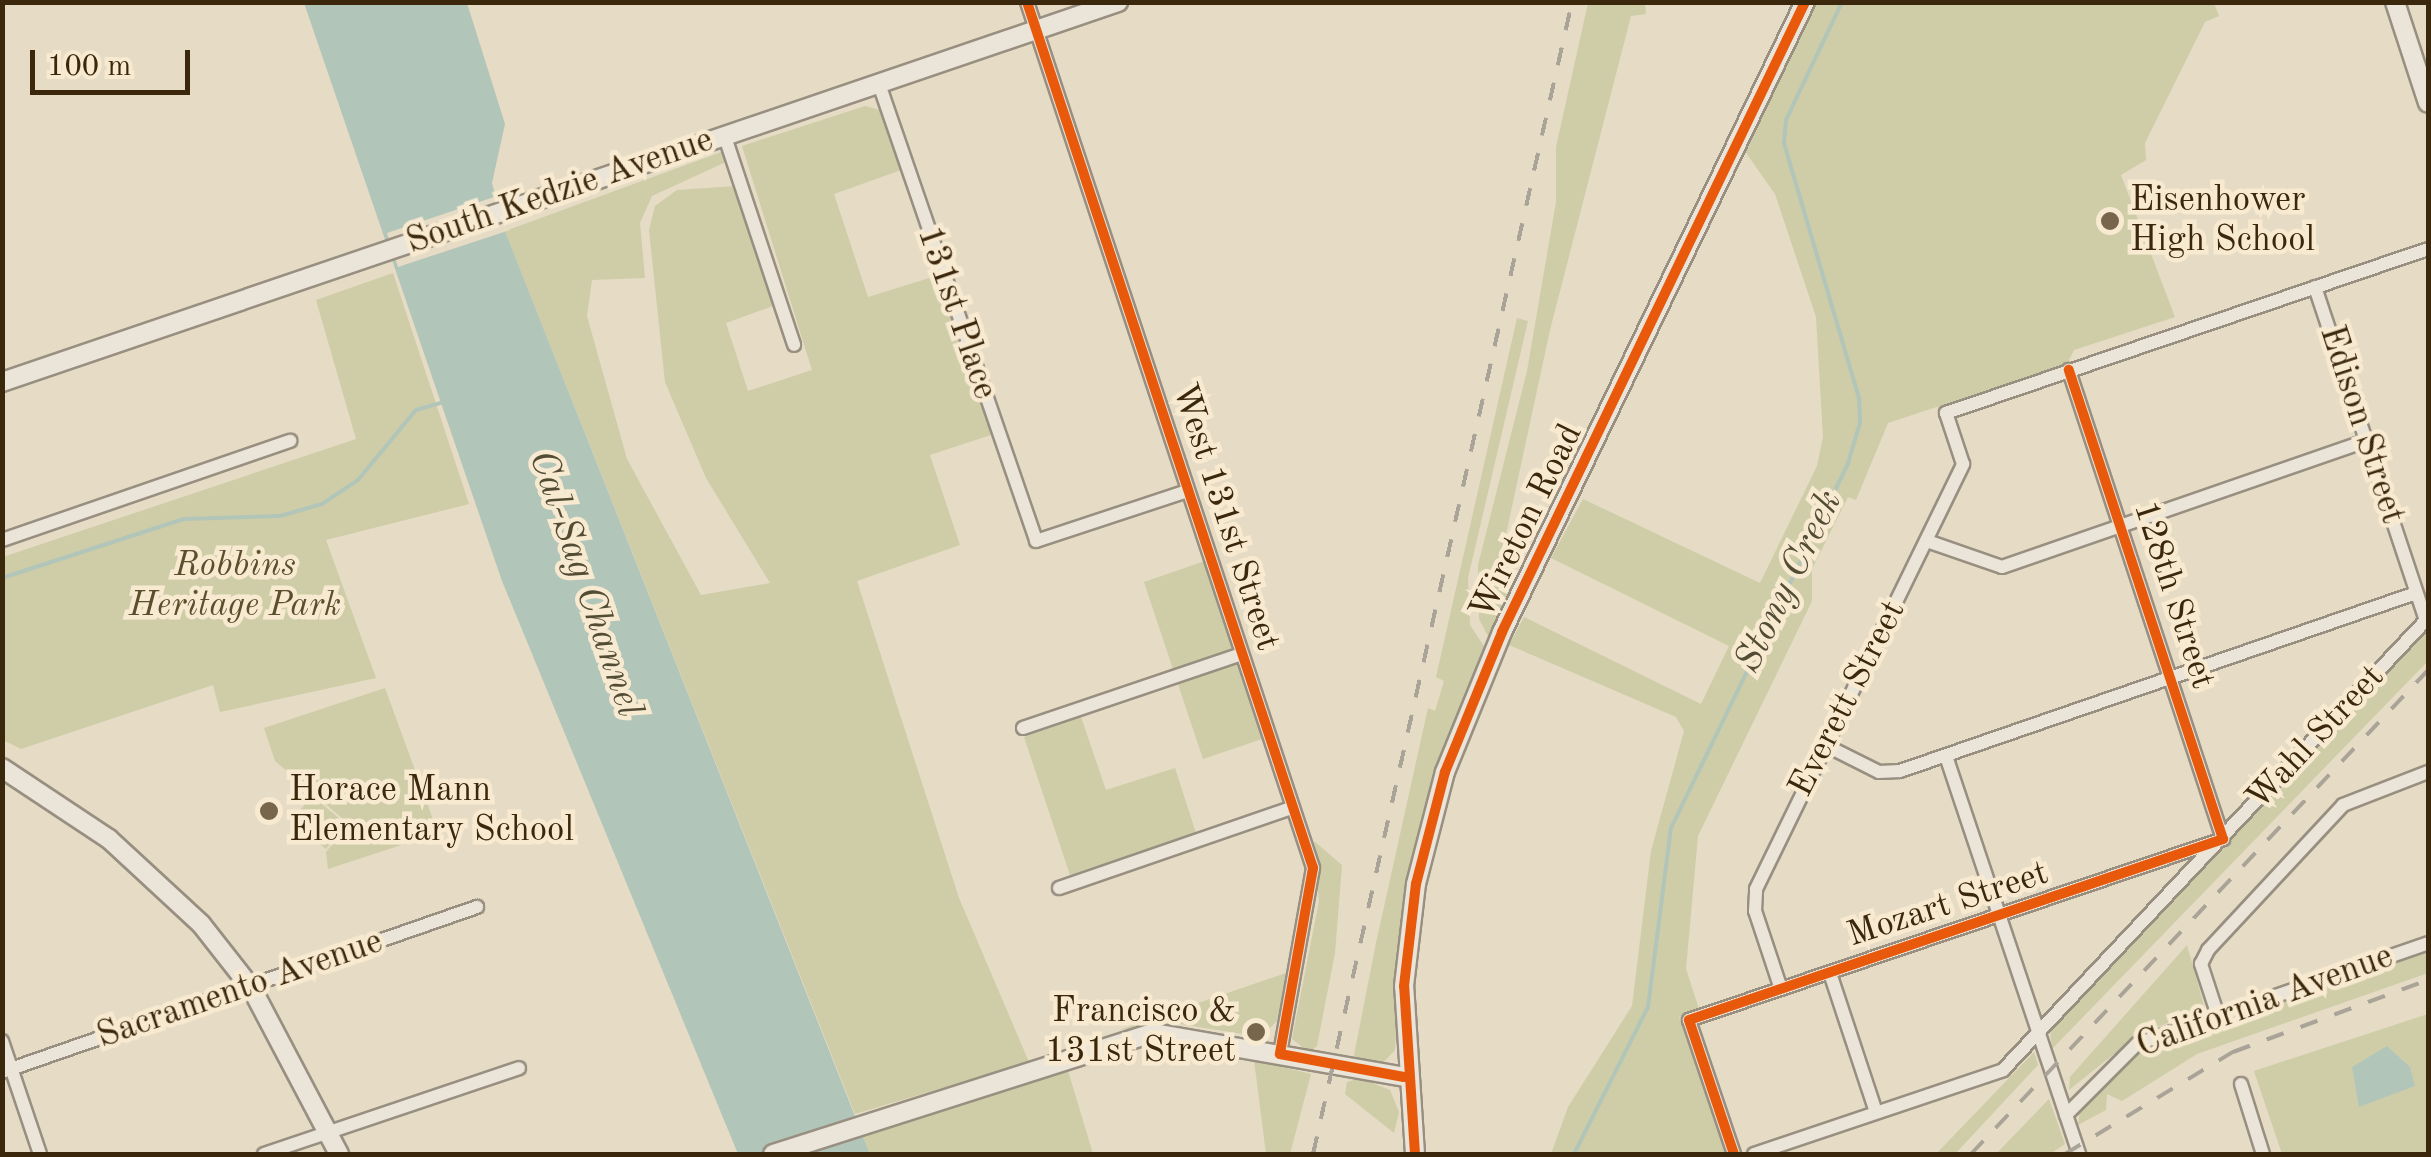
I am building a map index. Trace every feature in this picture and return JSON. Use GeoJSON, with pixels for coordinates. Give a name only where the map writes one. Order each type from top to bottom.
{"type":"FeatureCollection","features":[{"type":"Feature","properties":{"kind":"street","name":"West 131st Street"},"geometry":{"type":"LineString","coordinates":[[1027,2],[1314,884],[1280,1054]]}},
{"type":"Feature","properties":{"kind":"street","name":"South Kedzie Avenue"},"geometry":{"type":"LineString","coordinates":[[2,382],[1118,2]]}},
{"type":"Feature","properties":{"kind":"street","name":"Wireton Road"},"geometry":{"type":"LineString","coordinates":[[1415,1154],[1404,1077],[1408,936],[1445,772],[1502,632],[1805,2]]}},
{"type":"Feature","properties":{"kind":"street"},"geometry":{"type":"LineString","coordinates":[[2395,2],[2428,103]]}},
{"type":"Feature","properties":{"kind":"street","name":"131st Place"},"geometry":{"type":"LineString","coordinates":[[879,84],[1036,542],[1187,492]]}},
{"type":"Feature","properties":{"kind":"street"},"geometry":{"type":"LineString","coordinates":[[724,136],[794,344]]}},
{"type":"Feature","properties":{"kind":"street"},"geometry":{"type":"LineString","coordinates":[[2069,370],[2428,248]]}},
{"type":"Feature","properties":{"kind":"street","name":"Edison Street"},"geometry":{"type":"LineString","coordinates":[[2315,287],[2427,619]]}},
{"type":"Feature","properties":{"kind":"street","name":"Everett Street"},"geometry":{"type":"LineString","coordinates":[[1781,989],[1755,911],[1756,888],[1963,464],[1946,413],[2069,370]]}},
{"type":"Feature","properties":{"kind":"street","name":"128th Street"},"geometry":{"type":"LineString","coordinates":[[2069,370],[2223,838]]}},
{"type":"Feature","properties":{"kind":"street"},"geometry":{"type":"LineString","coordinates":[[1927,541],[1995,568],[2366,441]]}},
{"type":"Feature","properties":{"kind":"street"},"geometry":{"type":"LineString","coordinates":[[2,540],[290,442]]}},
{"type":"Feature","properties":{"kind":"street"},"geometry":{"type":"LineString","coordinates":[[1826,744],[1879,772],[1946,756],[2416,592]]}},
{"type":"Feature","properties":{"kind":"street","name":"Wahl Street"},"geometry":{"type":"LineString","coordinates":[[2038,1032],[2427,619]]}},
{"type":"Feature","properties":{"kind":"street"},"geometry":{"type":"LineString","coordinates":[[1023,728],[1241,654]]}},
{"type":"Feature","properties":{"kind":"street"},"geometry":{"type":"LineString","coordinates":[[1946,756],[2079,1154]]}},
{"type":"Feature","properties":{"kind":"street"},"geometry":{"type":"LineString","coordinates":[[2,768],[109,839],[172,895],[252,989],[339,1154]]}},
{"type":"Feature","properties":{"kind":"street"},"geometry":{"type":"LineString","coordinates":[[2217,1013],[2202,958],[2343,805],[2428,772]]}},
{"type":"Feature","properties":{"kind":"street"},"geometry":{"type":"LineString","coordinates":[[1059,888],[1291,808]]}},
{"type":"Feature","properties":{"kind":"street","name":"Mozart Street"},"geometry":{"type":"LineString","coordinates":[[1734,1154],[1690,1020],[2223,838]]}},
{"type":"Feature","properties":{"kind":"street","name":"Sacramento Avenue"},"geometry":{"type":"LineString","coordinates":[[7,1070],[252,989],[478,907]]}},
{"type":"Feature","properties":{"kind":"street","name":"California Avenue"},"geometry":{"type":"LineString","coordinates":[[2066,1114],[2136,1044],[2428,943]]}},
{"type":"Feature","properties":{"kind":"street"},"geometry":{"type":"LineString","coordinates":[[1830,973],[1876,1112]]}},
{"type":"Feature","properties":{"kind":"street"},"geometry":{"type":"LineString","coordinates":[[773,1154],[1154,1032],[1404,1077]]}},
{"type":"Feature","properties":{"kind":"street"},"geometry":{"type":"LineString","coordinates":[[1754,1154],[2003,1070],[2038,1032]]}},
{"type":"Feature","properties":{"kind":"street"},"geometry":{"type":"LineString","coordinates":[[2,1040],[7,1070],[40,1154]]}},
{"type":"Feature","properties":{"kind":"street"},"geometry":{"type":"LineString","coordinates":[[264,1154],[519,1068]]}},
{"type":"Feature","properties":{"kind":"street"},"geometry":{"type":"LineString","coordinates":[[2241,1084],[2263,1154]]}},
{"type":"Feature","properties":{"kind":"green space"},"geometry":{"type":"Polygon","coordinates":[[[1588,3],[1645,3],[1646,14],[1631,16],[1550,330],[1499,567],[1520,581],[1491,642],[1479,619],[1478,565],[1527,371],[1556,202],[1556,147],[1588,3]]]}},
{"type":"Feature","properties":{"kind":"green space","name":"Eisenhower High School"},"geometry":{"type":"Polygon","coordinates":[[[1811,3],[2214,3],[2219,16],[2205,22],[2145,143],[2146,160],[2121,175],[2175,317],[2074,350],[2067,364],[1888,423],[1856,500],[1848,497],[1812,569],[1812,601],[1698,836],[1686,969],[1699,1009],[1679,1017],[1727,1154],[1551,1154],[1568,1107],[1632,1006],[1651,851],[1684,731],[1676,717],[1509,645],[1524,617],[1701,704],[1729,646],[1551,558],[1583,499],[1760,583],[1817,466],[1823,437],[1816,317],[1775,194],[1744,150],[1811,3]]]}},
{"type":"Feature","properties":{"kind":"green space"},"geometry":{"type":"Polygon","coordinates":[[[865,106],[880,110],[904,169],[834,194],[868,297],[952,271],[1006,430],[930,455],[960,545],[857,581],[959,898],[1029,1062],[855,1114],[505,231],[724,151],[728,161],[652,196],[640,223],[645,278],[592,280],[587,316],[627,459],[701,595],[770,583],[706,478],[665,382],[649,230],[655,206],[677,190],[737,186],[773,306],[726,323],[748,391],[812,370],[742,146],[865,106]]]}},
{"type":"Feature","properties":{"kind":"green space","name":"Robbins Heritage Park"},"geometry":{"type":"Polygon","coordinates":[[[393,273],[469,504],[326,540],[376,678],[220,712],[213,685],[21,749],[3,740],[3,557],[356,439],[316,300],[393,273]]]}},
{"type":"Feature","properties":{"kind":"green space"},"geometry":{"type":"Polygon","coordinates":[[[1517,318],[1528,321],[1468,578],[1470,625],[1487,651],[1417,843],[1403,915],[1395,1050],[1380,1066],[1364,1064],[1354,1055],[1376,943],[1428,708],[1435,711],[1444,681],[1436,677],[1517,318]]]}},
{"type":"Feature","properties":{"kind":"green space"},"geometry":{"type":"Polygon","coordinates":[[[1205,561],[1262,739],[1203,759],[1144,582],[1205,561]]]}},
{"type":"Feature","properties":{"kind":"green space"},"geometry":{"type":"Polygon","coordinates":[[[2428,629],[2428,661],[2052,1049],[2050,1030],[2428,629]]]}},
{"type":"Feature","properties":{"kind":"green space"},"geometry":{"type":"Polygon","coordinates":[[[385,688],[438,833],[328,869],[326,852],[349,824],[275,761],[264,728],[385,688]]]}},
{"type":"Feature","properties":{"kind":"green space"},"geometry":{"type":"Polygon","coordinates":[[[1081,717],[1106,790],[1175,768],[1196,833],[1070,875],[1024,737],[1081,717]]]}},
{"type":"Feature","properties":{"kind":"green space"},"geometry":{"type":"Polygon","coordinates":[[[312,796],[346,824],[326,849],[291,821],[312,796]]]}},
{"type":"Feature","properties":{"kind":"green space"},"geometry":{"type":"Polygon","coordinates":[[[1314,841],[1342,865],[1335,953],[1317,1046],[1309,1052],[1292,1039],[1319,901],[1314,841]]]}},
{"type":"Feature","properties":{"kind":"green space"},"geometry":{"type":"Polygon","coordinates":[[[2187,945],[2205,1009],[2139,1034],[2069,1090],[2070,1077],[2187,945]]]}},
{"type":"Feature","properties":{"kind":"green space"},"geometry":{"type":"Polygon","coordinates":[[[2428,952],[2428,973],[2197,1054],[2122,1101],[2107,1094],[2106,1110],[2078,1125],[2080,1107],[2143,1048],[2428,952]]]}},
{"type":"Feature","properties":{"kind":"green space"},"geometry":{"type":"Polygon","coordinates":[[[1289,972],[1277,1021],[1261,1037],[1180,1024],[1119,1030],[1289,972]]]}},
{"type":"Feature","properties":{"kind":"green space"},"geometry":{"type":"Polygon","coordinates":[[[2428,1014],[2428,1154],[2282,1154],[2254,1071],[2428,1014]]]}},
{"type":"Feature","properties":{"kind":"green space"},"geometry":{"type":"Polygon","coordinates":[[[2034,1052],[2038,1065],[1955,1154],[1936,1154],[2034,1052]]]}},
{"type":"Feature","properties":{"kind":"green space"},"geometry":{"type":"Polygon","coordinates":[[[1254,1060],[1311,1074],[1290,1154],[1266,1154],[1254,1060]]]}},
{"type":"Feature","properties":{"kind":"green space"},"geometry":{"type":"Polygon","coordinates":[[[1066,1064],[1093,1154],[870,1154],[863,1136],[1066,1064]]]}},
{"type":"Feature","properties":{"kind":"green space"},"geometry":{"type":"Polygon","coordinates":[[[1360,1078],[1390,1090],[1399,1112],[1394,1133],[1345,1094],[1347,1082],[1360,1078]]]}},
{"type":"Feature","properties":{"kind":"green space"},"geometry":{"type":"Polygon","coordinates":[[[2049,1099],[2065,1144],[2050,1154],[1996,1154],[2049,1099]]]}},
{"type":"Feature","properties":{"kind":"water","name":"Cal-Sag Channel"},"geometry":{"type":"Polygon","coordinates":[[[304,3],[467,3],[505,124],[492,183],[505,231],[870,1154],[738,1154],[502,581],[304,3]]]}},
{"type":"Feature","properties":{"kind":"water"},"geometry":{"type":"Polygon","coordinates":[[[2387,1046],[2410,1067],[2415,1086],[2359,1107],[2352,1067],[2387,1046]]]}},
{"type":"Feature","properties":{"kind":"pier"},"geometry":{"type":"Polygon","coordinates":[[[500,195],[510,230],[398,267],[387,233],[500,195]]]}},
{"type":"Feature","properties":{"kind":"waterway","name":"Stony Creek"},"geometry":{"type":"LineString","coordinates":[[1574,1154],[1648,1007],[1671,828],[1848,463],[1860,423],[1859,398],[1784,143],[1786,120],[1842,2]]}},
{"type":"Feature","properties":{"kind":"waterway"},"geometry":{"type":"LineString","coordinates":[[2,578],[184,519],[280,516],[322,504],[358,480],[416,410],[448,401]]}},
{"type":"Feature","properties":{"kind":"railway"},"geometry":{"type":"LineString","coordinates":[[1313,1154],[1572,2]]}},
{"type":"Feature","properties":{"kind":"railway"},"geometry":{"type":"LineString","coordinates":[[1971,1154],[2428,670]]}},
{"type":"Feature","properties":{"kind":"railway"},"geometry":{"type":"LineString","coordinates":[[2065,1154],[2233,1052],[2428,980]]}},
{"type":"Feature","properties":{"kind":"cycle path"},"geometry":{"type":"LineString","coordinates":[[1027,2],[1313,868],[1280,1054],[1404,1077]]}},
{"type":"Feature","properties":{"kind":"cycle path"},"geometry":{"type":"LineString","coordinates":[[1415,1154],[1404,986],[1416,884],[1445,772],[1502,632],[1805,2]]}},
{"type":"Feature","properties":{"kind":"cycle path"},"geometry":{"type":"LineString","coordinates":[[1734,1154],[1689,1020],[2223,839],[2069,370]]}},
{"type":"Feature","properties":{"kind":"place","name":"Eisenhower High School"},"geometry":{"type":"Point","coordinates":[2110,221]}},
{"type":"Feature","properties":{"kind":"place","name":"Horace Mann Elementary School"},"geometry":{"type":"Point","coordinates":[269,811]}},
{"type":"Feature","properties":{"kind":"place","name":"Francisco & 131st Street"},"geometry":{"type":"Point","coordinates":[1256,1032]}}]}
